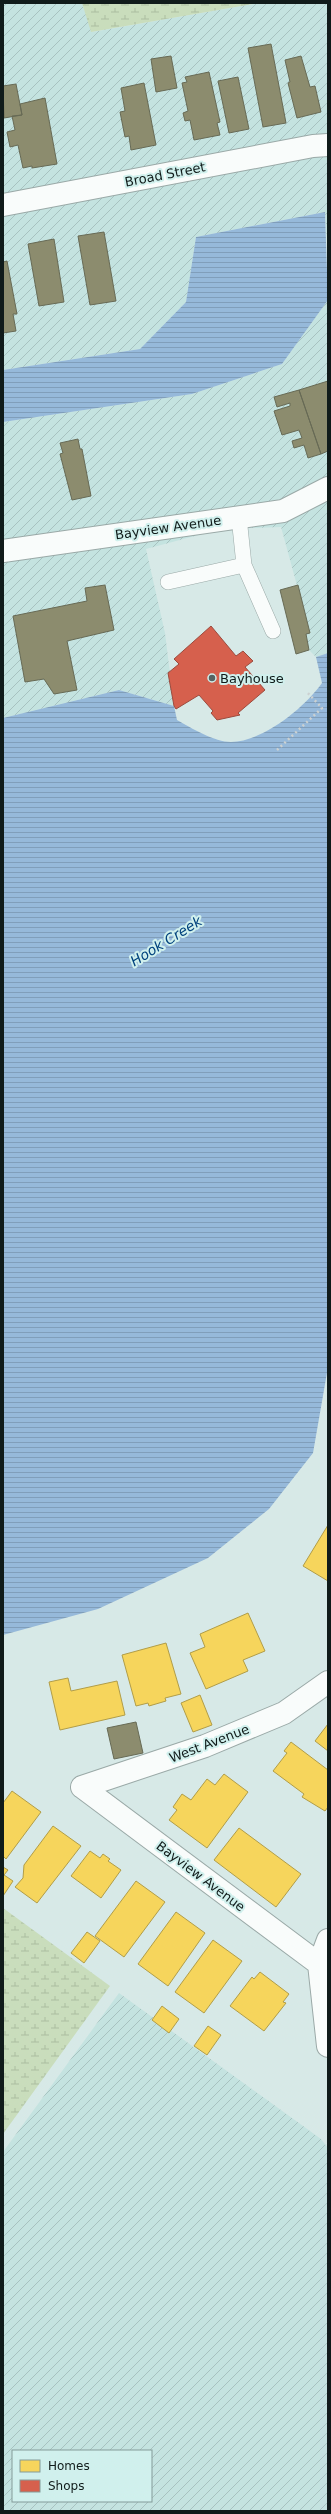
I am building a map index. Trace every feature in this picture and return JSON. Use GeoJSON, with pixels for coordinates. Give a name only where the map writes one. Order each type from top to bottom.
{"type":"FeatureCollection","features":[{"type":"Feature","properties":{"kind":"street","name":"Broad Street"},"geometry":{"type":"LineString","coordinates":[[3,205],[313,146],[328,145]]}},
{"type":"Feature","properties":{"kind":"street","name":"Bayview Avenue"},"geometry":{"type":"LineString","coordinates":[[3,551],[283,511],[328,488]]}},
{"type":"Feature","properties":{"kind":"street","name":"West Avenue"},"geometry":{"type":"LineString","coordinates":[[82,1787],[205,1746],[277,1716],[328,1682]]}},
{"type":"Feature","properties":{"kind":"street","name":"Bayview Avenue"},"geometry":{"type":"LineString","coordinates":[[82,1787],[319,1964]]}},
{"type":"Feature","properties":{"kind":"street"},"geometry":{"type":"LineString","coordinates":[[328,1940],[319,1964],[328,2046]]}},
{"type":"Feature","properties":{"kind":"lane"},"geometry":{"type":"LineString","coordinates":[[239,517],[244,565],[273,631]]}},
{"type":"Feature","properties":{"kind":"lane"},"geometry":{"type":"LineString","coordinates":[[168,582],[244,565]]}},
{"type":"Feature","properties":{"kind":"path"},"geometry":{"type":"LineString","coordinates":[[277,750],[322,708],[306,691]]}},
{"type":"Feature","properties":{"kind":"shaded area"},"geometry":{"type":"Polygon","coordinates":[[[3,3],[82,3],[92,32],[259,3],[328,3],[328,257],[325,212],[196,237],[186,302],[140,349],[3,370],[3,3]]]}},
{"type":"Feature","properties":{"kind":"shaded area"},"geometry":{"type":"Polygon","coordinates":[[[328,300],[328,653],[316,657],[309,650],[306,634],[310,633],[281,527],[221,529],[146,549],[165,633],[174,706],[119,690],[3,718],[3,422],[192,394],[282,364],[328,300]]]}},
{"type":"Feature","properties":{"kind":"shaded area"},"geometry":{"type":"Polygon","coordinates":[[[119,1993],[321,2139],[328,2148],[328,2511],[3,2511],[3,2152],[119,1993]]]}},
{"type":"Feature","properties":{"kind":"green space"},"geometry":{"type":"Polygon","coordinates":[[[82,3],[259,3],[91,32],[82,3]]]}},
{"type":"Feature","properties":{"kind":"green space"},"geometry":{"type":"Polygon","coordinates":[[[3,1908],[110,1986],[3,2134],[3,1908]]]}},
{"type":"Feature","properties":{"kind":"water"},"geometry":{"type":"Polygon","coordinates":[[[325,212],[328,300],[282,364],[192,394],[3,422],[3,370],[140,349],[186,302],[196,237],[325,212]]]}},
{"type":"Feature","properties":{"kind":"water","name":"Hook Creek"},"geometry":{"type":"Polygon","coordinates":[[[328,653],[328,1367],[313,1453],[269,1509],[208,1558],[98,1609],[3,1635],[3,718],[119,690],[174,706],[177,720],[218,740],[231,742],[244,740],[257,736],[282,722],[305,703],[322,683],[316,657],[328,653]]]}},
{"type":"Feature","properties":{"kind":"building: Homes"},"geometry":{"type":"Polygon","coordinates":[[[328,1525],[328,1581],[303,1566],[328,1525]]]}},
{"type":"Feature","properties":{"kind":"building: Homes"},"geometry":{"type":"Polygon","coordinates":[[[248,1613],[265,1651],[243,1660],[248,1671],[206,1689],[190,1653],[205,1647],[200,1634],[248,1613]]]}},
{"type":"Feature","properties":{"kind":"building: Homes"},"geometry":{"type":"Polygon","coordinates":[[[166,1643],[181,1694],[165,1698],[166,1701],[149,1706],[148,1703],[136,1706],[122,1655],[166,1643]]]}},
{"type":"Feature","properties":{"kind":"building: Homes"},"geometry":{"type":"Polygon","coordinates":[[[68,1678],[71,1691],[117,1681],[125,1715],[60,1730],[49,1682],[68,1678]]]}},
{"type":"Feature","properties":{"kind":"building: Homes"},"geometry":{"type":"Polygon","coordinates":[[[200,1695],[212,1725],[193,1732],[181,1703],[200,1695]]]}},
{"type":"Feature","properties":{"kind":"building: Homes"},"geometry":{"type":"Polygon","coordinates":[[[328,1724],[328,1751],[315,1741],[328,1724]]]}},
{"type":"Feature","properties":{"kind":"building: Homes"},"geometry":{"type":"Polygon","coordinates":[[[291,1742],[328,1770],[328,1807],[325,1811],[302,1797],[304,1794],[273,1771],[287,1753],[284,1751],[291,1742]]]}},
{"type":"Feature","properties":{"kind":"building: Homes"},"geometry":{"type":"Polygon","coordinates":[[[224,1774],[248,1792],[207,1848],[169,1820],[177,1810],[173,1807],[182,1794],[191,1800],[207,1779],[215,1785],[224,1774]]]}},
{"type":"Feature","properties":{"kind":"building: Homes"},"geometry":{"type":"Polygon","coordinates":[[[12,1791],[41,1812],[6,1859],[3,1856],[3,1803],[12,1791]]]}},
{"type":"Feature","properties":{"kind":"building: Homes"},"geometry":{"type":"Polygon","coordinates":[[[53,1826],[81,1846],[37,1903],[15,1887],[23,1878],[24,1865],[53,1826]]]}},
{"type":"Feature","properties":{"kind":"building: Homes"},"geometry":{"type":"Polygon","coordinates":[[[239,1828],[301,1874],[276,1907],[214,1860],[239,1828]]]}},
{"type":"Feature","properties":{"kind":"building: Homes"},"geometry":{"type":"Polygon","coordinates":[[[90,1851],[100,1858],[103,1854],[110,1859],[108,1861],[121,1870],[101,1898],[71,1876],[90,1851]]]}},
{"type":"Feature","properties":{"kind":"building: Homes"},"geometry":{"type":"Polygon","coordinates":[[[3,1867],[8,1870],[4,1875],[13,1881],[3,1896],[3,1867]]]}},
{"type":"Feature","properties":{"kind":"building: Homes"},"geometry":{"type":"Polygon","coordinates":[[[136,1881],[165,1902],[124,1957],[95,1936],[136,1881]]]}},
{"type":"Feature","properties":{"kind":"building: Homes"},"geometry":{"type":"Polygon","coordinates":[[[176,1912],[205,1933],[168,1986],[138,1964],[176,1912]]]}},
{"type":"Feature","properties":{"kind":"building: Homes"},"geometry":{"type":"Polygon","coordinates":[[[87,1932],[100,1941],[84,1963],[71,1953],[87,1932]]]}},
{"type":"Feature","properties":{"kind":"building: Homes"},"geometry":{"type":"Polygon","coordinates":[[[213,1940],[242,1961],[204,2013],[175,1992],[213,1940]]]}},
{"type":"Feature","properties":{"kind":"building: Homes"},"geometry":{"type":"Polygon","coordinates":[[[260,1972],[289,1994],[283,2002],[286,2003],[264,2031],[230,2006],[252,1977],[254,1979],[260,1972]]]}},
{"type":"Feature","properties":{"kind":"building: Homes"},"geometry":{"type":"Polygon","coordinates":[[[162,2006],[179,2019],[169,2033],[152,2020],[162,2006]]]}},
{"type":"Feature","properties":{"kind":"building: Homes"},"geometry":{"type":"Polygon","coordinates":[[[208,2026],[221,2035],[207,2055],[194,2046],[208,2026]]]}},
{"type":"Feature","properties":{"kind":"building: Shops","name":"Bayhouse"},"geometry":{"type":"Polygon","coordinates":[[[211,626],[236,656],[243,651],[253,661],[245,667],[265,690],[238,713],[240,715],[217,720],[211,713],[213,711],[199,695],[176,709],[174,706],[168,673],[179,664],[174,659],[211,626]]]}},
{"type":"Feature","properties":{"kind":"building: Industry"},"geometry":{"type":"Polygon","coordinates":[[[271,44],[286,123],[263,127],[248,48],[271,44]]]}},
{"type":"Feature","properties":{"kind":"building: Industry"},"geometry":{"type":"Polygon","coordinates":[[[171,56],[177,88],[156,92],[151,59],[171,56]]]}},
{"type":"Feature","properties":{"kind":"building: Industry"},"geometry":{"type":"Polygon","coordinates":[[[301,56],[310,87],[315,86],[321,112],[297,118],[288,83],[290,82],[285,60],[301,56]]]}},
{"type":"Feature","properties":{"kind":"building: Industry"},"geometry":{"type":"Polygon","coordinates":[[[209,72],[220,122],[217,123],[220,135],[194,140],[190,120],[185,121],[183,113],[188,111],[182,83],[187,82],[185,77],[209,72]]]}},
{"type":"Feature","properties":{"kind":"building: Industry"},"geometry":{"type":"Polygon","coordinates":[[[238,77],[249,129],[229,133],[218,81],[238,77]]]}},
{"type":"Feature","properties":{"kind":"building: Industry"},"geometry":{"type":"Polygon","coordinates":[[[144,83],[156,145],[131,150],[129,136],[125,137],[120,112],[125,111],[121,88],[144,83]]]}},
{"type":"Feature","properties":{"kind":"building: Industry"},"geometry":{"type":"Polygon","coordinates":[[[16,84],[22,115],[4,118],[3,86],[16,84]]]}},
{"type":"Feature","properties":{"kind":"building: Industry"},"geometry":{"type":"Polygon","coordinates":[[[45,98],[57,164],[23,168],[18,145],[10,147],[7,132],[15,130],[12,116],[22,115],[20,104],[45,98]]]}},
{"type":"Feature","properties":{"kind":"building: Industry"},"geometry":{"type":"Polygon","coordinates":[[[104,232],[116,301],[90,305],[78,236],[104,232]]]}},
{"type":"Feature","properties":{"kind":"building: Industry"},"geometry":{"type":"Polygon","coordinates":[[[54,239],[64,302],[39,306],[28,244],[54,239]]]}},
{"type":"Feature","properties":{"kind":"building: Industry"},"geometry":{"type":"Polygon","coordinates":[[[7,261],[17,314],[13,314],[16,331],[3,333],[3,262],[7,261]]]}},
{"type":"Feature","properties":{"kind":"building: Industry"},"geometry":{"type":"Polygon","coordinates":[[[328,381],[328,451],[321,454],[299,390],[328,381]]]}},
{"type":"Feature","properties":{"kind":"building: Industry"},"geometry":{"type":"Polygon","coordinates":[[[299,390],[321,454],[308,458],[304,445],[294,448],[292,441],[302,438],[299,430],[282,435],[274,411],[290,406],[290,403],[277,407],[274,397],[299,390]]]}},
{"type":"Feature","properties":{"kind":"building: Industry"},"geometry":{"type":"Polygon","coordinates":[[[78,439],[80,449],[82,449],[91,496],[72,500],[60,454],[63,453],[60,443],[78,439]]]}},
{"type":"Feature","properties":{"kind":"building: Industry"},"geometry":{"type":"Polygon","coordinates":[[[105,585],[114,630],[67,641],[77,690],[54,694],[44,679],[25,682],[13,616],[87,601],[85,588],[105,585]]]}},
{"type":"Feature","properties":{"kind":"building: Industry"},"geometry":{"type":"Polygon","coordinates":[[[298,585],[310,633],[306,634],[309,650],[296,654],[280,590],[298,585]]]}},
{"type":"Feature","properties":{"kind":"building: Industry"},"geometry":{"type":"Polygon","coordinates":[[[136,1722],[143,1753],[114,1759],[107,1728],[136,1722]]]}},
{"type":"Feature","properties":{"kind":"place","name":"Bayhouse"},"geometry":{"type":"Point","coordinates":[212,678]}}]}
